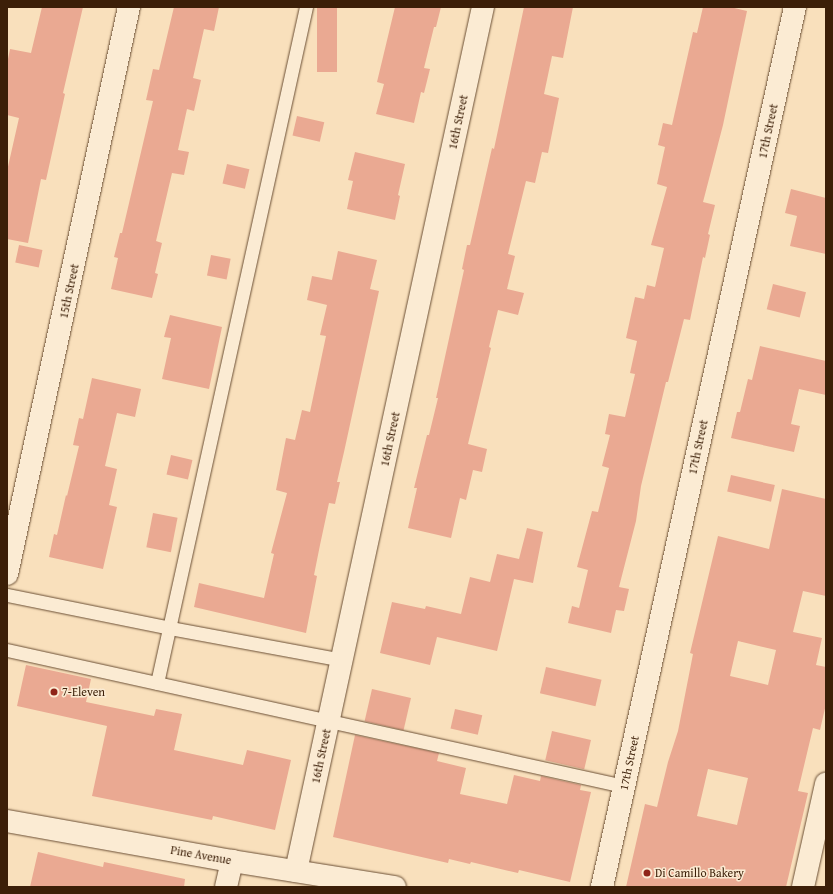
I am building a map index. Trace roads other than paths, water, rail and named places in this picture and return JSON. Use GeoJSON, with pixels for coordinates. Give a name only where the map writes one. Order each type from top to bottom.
{"type":"FeatureCollection","features":[{"type":"Feature","properties":{"kind":"street","name":"15th Street"},"geometry":{"type":"LineString","coordinates":[[7,574],[15,501],[129,7]]}},
{"type":"Feature","properties":{"kind":"street","name":"16th Street"},"geometry":{"type":"LineString","coordinates":[[296,871],[483,7]]}},
{"type":"Feature","properties":{"kind":"street","name":"17th Street"},"geometry":{"type":"LineString","coordinates":[[602,887],[795,7]]}},
{"type":"Feature","properties":{"kind":"street"},"geometry":{"type":"LineString","coordinates":[[803,887],[826,784]]}},
{"type":"Feature","properties":{"kind":"street","name":"Pine Avenue"},"geometry":{"type":"LineString","coordinates":[[7,821],[232,861],[395,887]]}},
{"type":"Feature","properties":{"kind":"street"},"geometry":{"type":"LineString","coordinates":[[226,887],[232,861]]}},
{"type":"Feature","properties":{"kind":"lane"},"geometry":{"type":"LineString","coordinates":[[157,683],[170,628],[209,440],[306,7]]}},
{"type":"Feature","properties":{"kind":"lane"},"geometry":{"type":"LineString","coordinates":[[7,594],[170,628],[342,660]]}},
{"type":"Feature","properties":{"kind":"lane"},"geometry":{"type":"LineString","coordinates":[[7,650],[624,786]]}},
{"type":"Feature","properties":{"kind":"place","name":"7-Eleven"},"geometry":{"type":"Point","coordinates":[54,692]}},
{"type":"Feature","properties":{"kind":"place","name":"Di Camillo Bakery"},"geometry":{"type":"Point","coordinates":[647,873]}}]}
